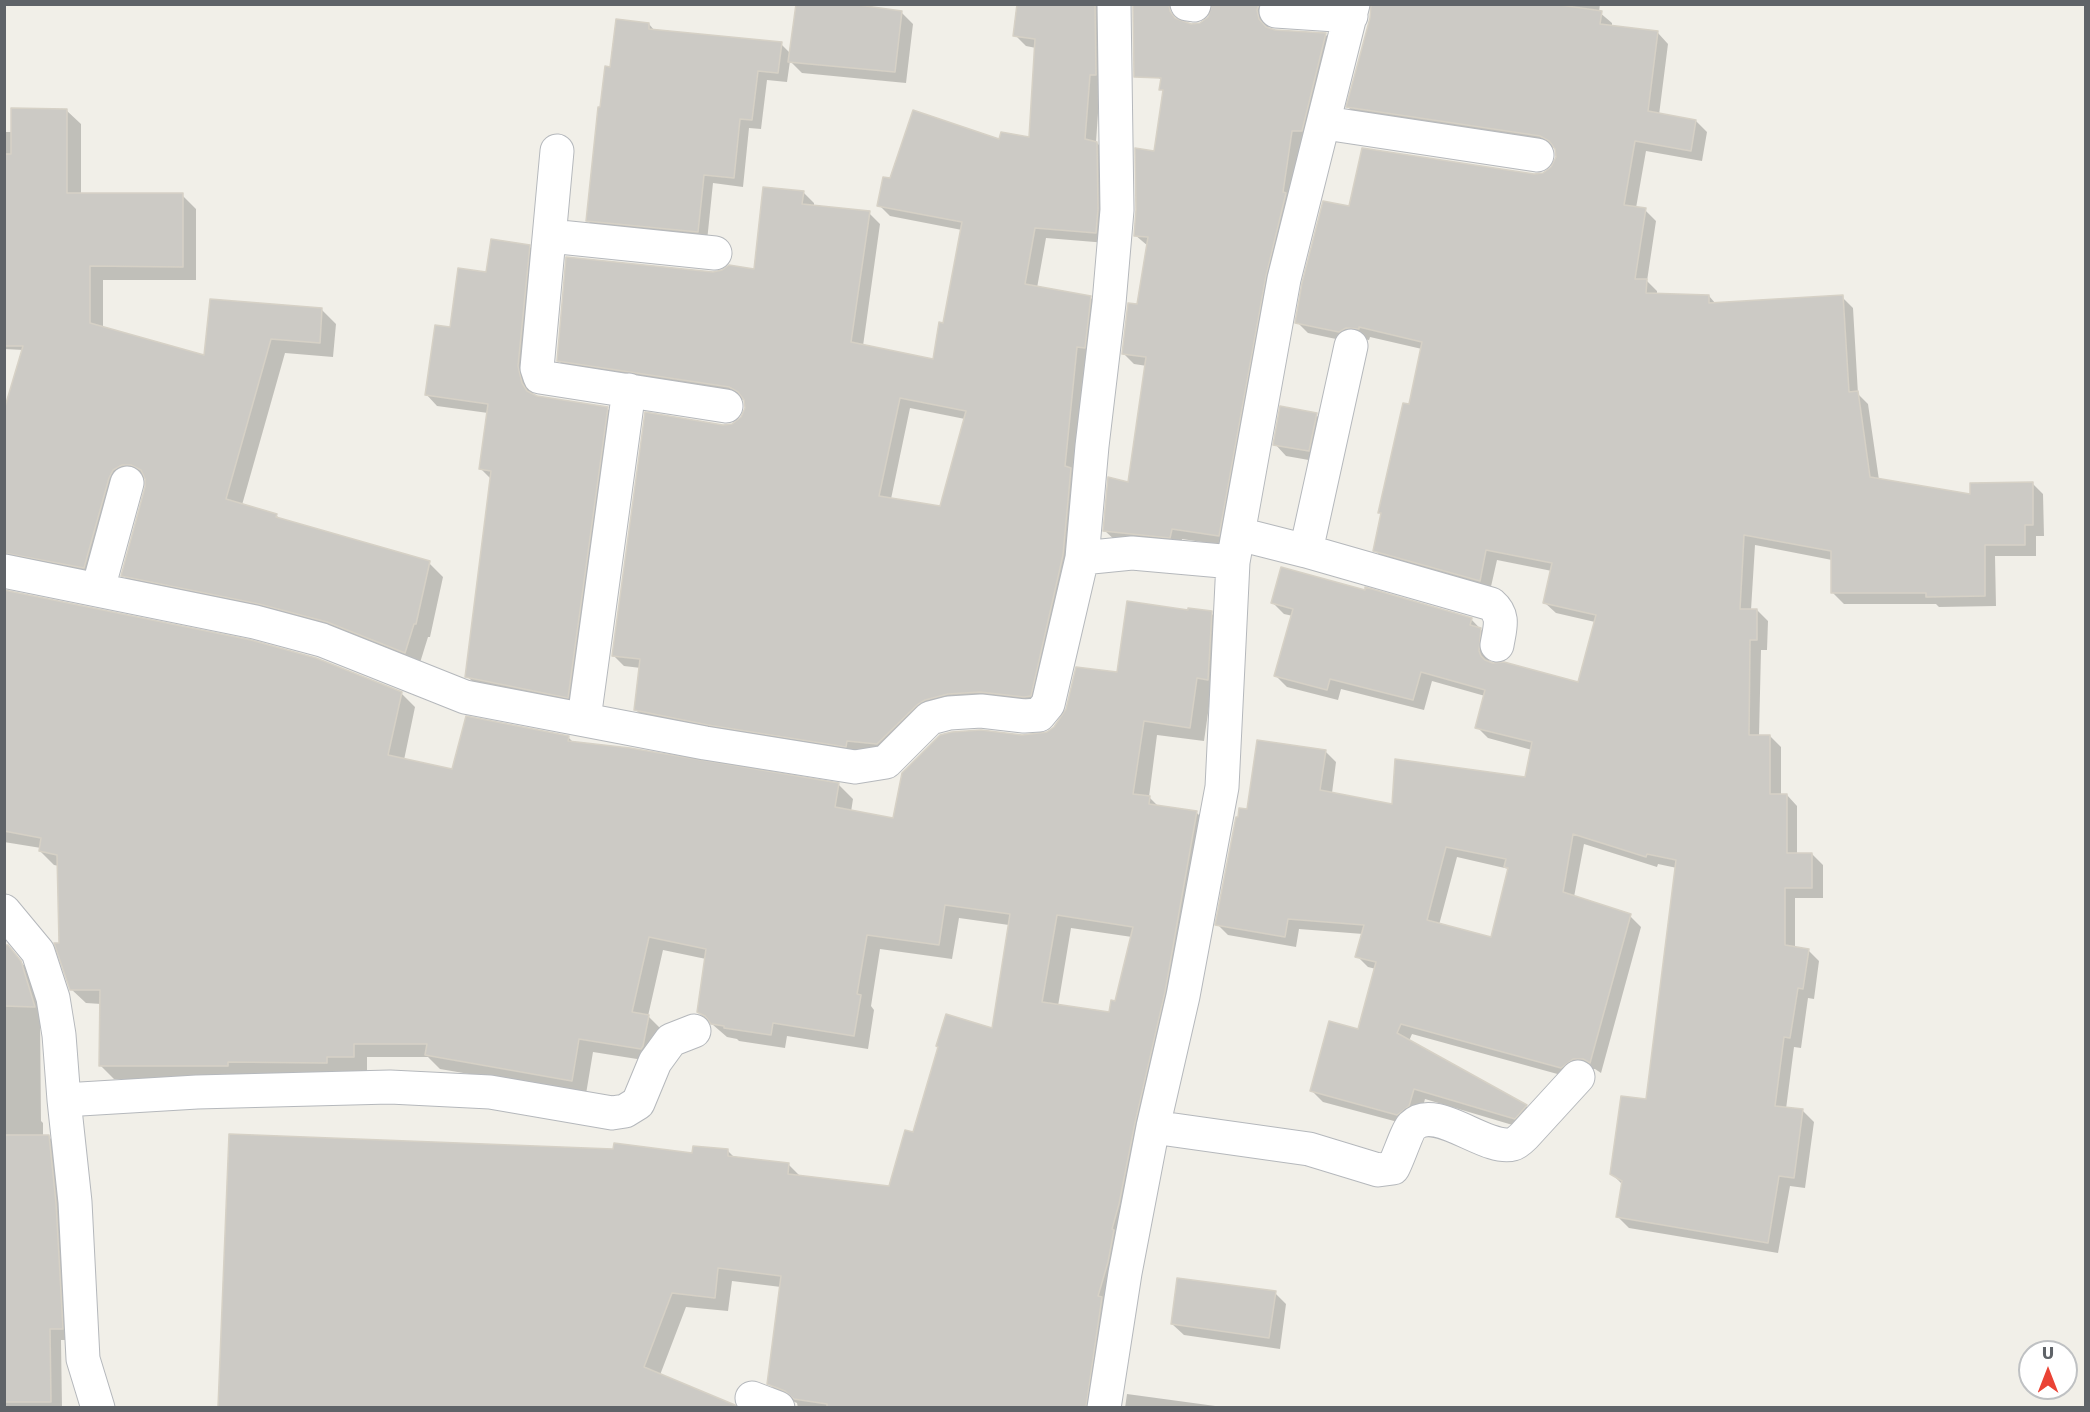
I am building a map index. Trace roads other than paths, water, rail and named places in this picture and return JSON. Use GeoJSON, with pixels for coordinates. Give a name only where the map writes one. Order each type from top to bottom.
{"type":"FeatureCollection","features":[{"type":"Feature","properties":{"kind":"street"},"geometry":{"type":"LineString","coordinates":[[4,571],[255,622],[322,640],[465,697],[705,743],[855,767],[886,762],[930,718],[949,713],[981,711],[1024,716],[1039,715],[1048,704],[1082,558],[1118,210],[1114,4]]}},
{"type":"Feature","properties":{"kind":"street"},"geometry":{"type":"LineString","coordinates":[[1187,4],[1194,5]]}},
{"type":"Feature","properties":{"kind":"street"},"geometry":{"type":"LineString","coordinates":[[1104,1407],[1125,1273],[1153,1127],[1183,996],[1222,787],[1236,548],[1284,279],[1352,10],[1276,11]]}},
{"type":"Feature","properties":{"kind":"street"},"geometry":{"type":"LineString","coordinates":[[1325,123],[1537,155]]}},
{"type":"Feature","properties":{"kind":"street"},"geometry":{"type":"LineString","coordinates":[[557,151],[537,368],[540,377],[726,406]]}},
{"type":"Feature","properties":{"kind":"street"},"geometry":{"type":"LineString","coordinates":[[549,236],[715,253]]}},
{"type":"Feature","properties":{"kind":"street"},"geometry":{"type":"LineString","coordinates":[[1306,551],[1351,346]]}},
{"type":"Feature","properties":{"kind":"street"},"geometry":{"type":"LineString","coordinates":[[584,719],[628,390]]}},
{"type":"Feature","properties":{"kind":"street"},"geometry":{"type":"LineString","coordinates":[[98,590],[127,483]]}},
{"type":"Feature","properties":{"kind":"street"},"geometry":{"type":"LineString","coordinates":[[1082,558],[1236,548],[1306,551],[1491,604],[1498,610],[1501,621],[1497,645]]}},
{"type":"Feature","properties":{"kind":"street"},"geometry":{"type":"LineString","coordinates":[[4,911],[38,952],[53,998],[59,1035],[75,1202],[82,1359],[98,1407]]}},
{"type":"Feature","properties":{"kind":"street"},"geometry":{"type":"LineString","coordinates":[[64,1100],[197,1092],[390,1087],[490,1092],[612,1113],[625,1111],[638,1103],[655,1062],[671,1040],[694,1031]]}},
{"type":"Feature","properties":{"kind":"street"},"geometry":{"type":"LineString","coordinates":[[1153,1127],[1309,1149],[1378,1170],[1393,1168],[1412,1126],[1425,1120],[1437,1120],[1502,1145],[1514,1144],[1578,1077]]}}]}
